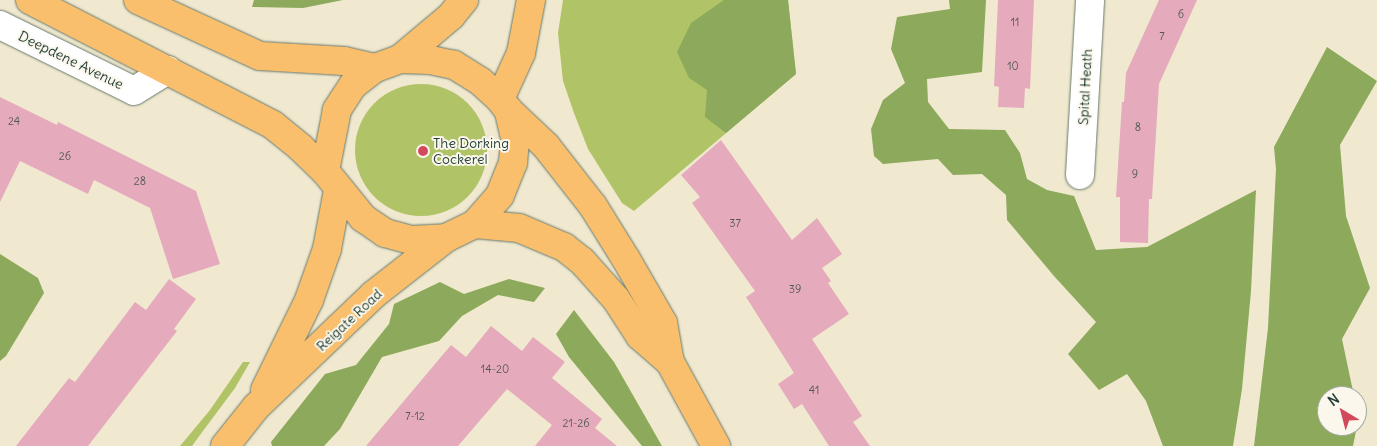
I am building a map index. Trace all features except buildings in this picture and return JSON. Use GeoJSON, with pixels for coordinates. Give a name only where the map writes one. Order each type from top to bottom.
{"type":"FeatureCollection","features":[{"type":"Feature","properties":{"kind":"main road"},"geometry":{"type":"LineString","coordinates":[[30,0],[272,125],[332,180],[362,218],[386,233],[412,240],[446,238],[475,224],[500,195],[513,163],[515,138],[504,105],[521,53],[531,0]]}},
{"type":"Feature","properties":{"kind":"main road"},"geometry":{"type":"LineString","coordinates":[[138,0],[260,56],[344,61],[375,68],[400,59],[450,16],[464,0]]}},
{"type":"Feature","properties":{"kind":"main road"},"geometry":{"type":"LineString","coordinates":[[400,59],[431,60],[454,65],[480,80],[546,146],[598,215],[663,323],[670,362],[716,446]]}},
{"type":"Feature","properties":{"kind":"main road","name":"Reigate Road"},"geometry":{"type":"LineString","coordinates":[[256,407],[309,300],[327,249],[337,110],[353,85],[375,68]]}},
{"type":"Feature","properties":{"kind":"main road"},"geometry":{"type":"LineString","coordinates":[[475,224],[518,228],[564,247],[582,261],[616,299],[640,336],[670,362]]}},
{"type":"Feature","properties":{"kind":"main road","name":"Reigate Road"},"geometry":{"type":"LineString","coordinates":[[225,446],[256,407],[373,295],[446,238]]}},
{"type":"Feature","properties":{"kind":"street","name":"Spital Heath"},"geometry":{"type":"LineString","coordinates":[[1080,175],[1090,0]]}},
{"type":"Feature","properties":{"kind":"street","name":"Deepdene Avenue"},"geometry":{"type":"LineString","coordinates":[[0,25],[134,91],[168,70]]}},
{"type":"Feature","properties":{"kind":"green space"},"geometry":{"type":"Polygon","coordinates":[[[254,0],[343,0],[303,8],[252,7],[254,0]]]}},
{"type":"Feature","properties":{"kind":"green space"},"geometry":{"type":"Polygon","coordinates":[[[563,0],[788,0],[796,74],[634,211],[622,203],[588,149],[563,81],[558,33],[563,0]]]}},
{"type":"Feature","properties":{"kind":"green space"},"geometry":{"type":"Polygon","coordinates":[[[724,0],[788,0],[796,74],[726,133],[705,117],[707,90],[689,78],[677,52],[691,23],[724,0]]]}},
{"type":"Feature","properties":{"kind":"green space"},"geometry":{"type":"Polygon","coordinates":[[[949,0],[986,0],[982,72],[927,79],[928,102],[949,129],[1005,130],[1020,153],[1027,179],[1047,190],[1074,196],[1096,250],[1147,247],[1256,190],[1251,291],[1242,389],[1233,446],[1163,446],[1146,401],[1127,374],[1099,390],[1068,354],[1096,322],[1007,220],[1006,195],[982,174],[953,175],[938,159],[883,164],[874,156],[871,129],[883,100],[905,83],[891,49],[897,17],[950,9],[949,0]]]}},
{"type":"Feature","properties":{"kind":"green space"},"geometry":{"type":"Polygon","coordinates":[[[1327,47],[1377,81],[1340,145],[1346,216],[1370,288],[1342,339],[1352,386],[1317,386],[1317,436],[1355,436],[1353,446],[1254,446],[1268,328],[1276,169],[1274,147],[1327,47]]]}},
{"type":"Feature","properties":{"kind":"green space"},"geometry":{"type":"Polygon","coordinates":[[[421,84],[434,85],[446,89],[468,103],[482,125],[486,137],[486,163],[482,175],[468,197],[446,211],[434,215],[421,216],[408,215],[396,211],[374,197],[360,175],[356,163],[355,150],[356,137],[360,125],[374,103],[396,89],[408,85],[421,84]]]}},
{"type":"Feature","properties":{"kind":"green space"},"geometry":{"type":"Polygon","coordinates":[[[0,254],[38,278],[44,293],[6,356],[0,361],[0,254]]]}},
{"type":"Feature","properties":{"kind":"green space"},"geometry":{"type":"Polygon","coordinates":[[[509,279],[545,288],[534,302],[498,295],[462,316],[439,341],[382,357],[340,429],[324,446],[272,446],[271,442],[325,374],[356,365],[389,324],[394,304],[440,282],[464,294],[509,279]]]}},
{"type":"Feature","properties":{"kind":"green space"},"geometry":{"type":"Polygon","coordinates":[[[574,310],[614,362],[662,446],[642,446],[569,357],[556,334],[574,310]]]}},
{"type":"Feature","properties":{"kind":"green space"},"geometry":{"type":"Polygon","coordinates":[[[243,362],[250,362],[235,388],[192,446],[180,446],[210,410],[243,362]]]}},
{"type":"Feature","properties":{"kind":"place","name":"The Dorking Cockerel"},"geometry":{"type":"Point","coordinates":[423,151]}}]}
